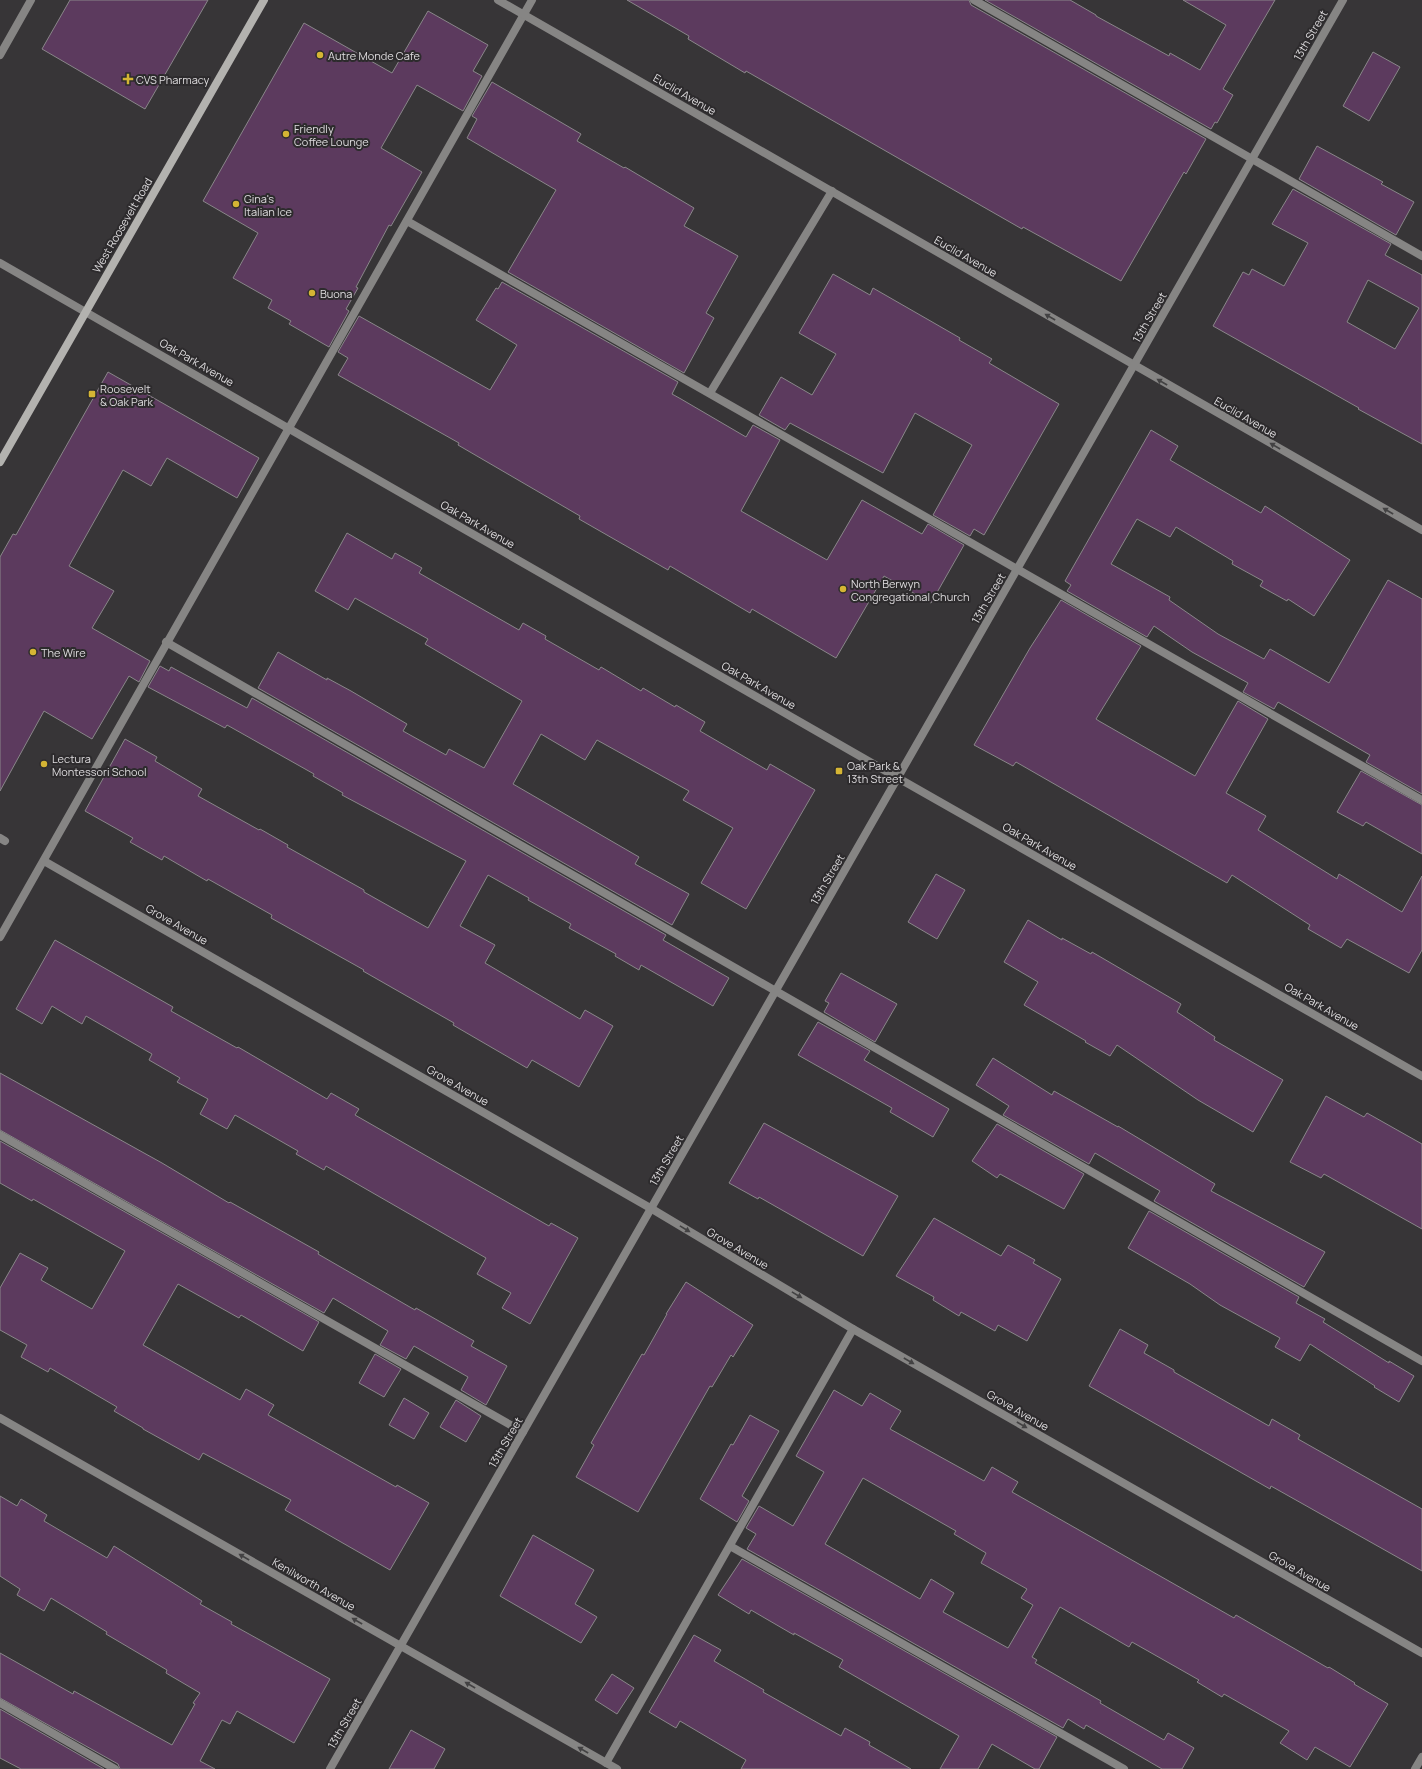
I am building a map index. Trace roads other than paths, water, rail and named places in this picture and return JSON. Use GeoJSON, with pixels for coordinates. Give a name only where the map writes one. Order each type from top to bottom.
{"type":"FeatureCollection","features":[{"type":"Feature","properties":{"kind":"main road","name":"West Roosevelt Road"},"geometry":{"type":"LineString","coordinates":[[0,462],[264,0]]}},
{"type":"Feature","properties":{"kind":"street","name":"Euclid Avenue"},"geometry":{"type":"LineString","coordinates":[[498,0],[1422,530]]}},
{"type":"Feature","properties":{"kind":"street"},"geometry":{"type":"LineString","coordinates":[[0,937],[166,642],[532,0]]}},
{"type":"Feature","properties":{"kind":"street"},"geometry":{"type":"LineString","coordinates":[[974,0],[1422,256]]}},
{"type":"Feature","properties":{"kind":"street","name":"13th Street"},"geometry":{"type":"LineString","coordinates":[[330,1769],[1343,0]]}},
{"type":"Feature","properties":{"kind":"street"},"geometry":{"type":"LineString","coordinates":[[0,55],[29,1]]}},
{"type":"Feature","properties":{"kind":"street"},"geometry":{"type":"LineString","coordinates":[[710,393],[832,191]]}},
{"type":"Feature","properties":{"kind":"street"},"geometry":{"type":"LineString","coordinates":[[407,220],[1017,570],[1422,800]]}},
{"type":"Feature","properties":{"kind":"street","name":"Oak Park Avenue"},"geometry":{"type":"LineString","coordinates":[[0,263],[898,778],[1422,1076]]}},
{"type":"Feature","properties":{"kind":"street"},"geometry":{"type":"LineString","coordinates":[[166,642],[1422,1361]]}},
{"type":"Feature","properties":{"kind":"street","name":"Grove Avenue"},"geometry":{"type":"LineString","coordinates":[[44,861],[652,1209],[853,1329],[1422,1653]]}},
{"type":"Feature","properties":{"kind":"street"},"geometry":{"type":"LineString","coordinates":[[0,1135],[523,1432]]}},
{"type":"Feature","properties":{"kind":"street"},"geometry":{"type":"LineString","coordinates":[[606,1763],[853,1329]]}},
{"type":"Feature","properties":{"kind":"street","name":"Kenilworth Avenue"},"geometry":{"type":"LineString","coordinates":[[0,1418],[617,1769]]}},
{"type":"Feature","properties":{"kind":"street"},"geometry":{"type":"LineString","coordinates":[[730,1546],[1124,1769]]}},
{"type":"Feature","properties":{"kind":"street"},"geometry":{"type":"LineString","coordinates":[[0,1703],[115,1769]]}},
{"type":"Feature","properties":{"kind":"street"},"geometry":{"type":"LineString","coordinates":[[1415,1769],[1422,1756]]}},
{"type":"Feature","properties":{"kind":"place","name":"Autre Monde Cafe"},"geometry":{"type":"Point","coordinates":[320,55]}},
{"type":"Feature","properties":{"kind":"place","name":"CVS Pharmacy"},"geometry":{"type":"Point","coordinates":[128,79]}},
{"type":"Feature","properties":{"kind":"place","name":"Friendly Coffee Lounge"},"geometry":{"type":"Point","coordinates":[286,134]}},
{"type":"Feature","properties":{"kind":"place","name":"Gina's Italian Ice"},"geometry":{"type":"Point","coordinates":[236,204]}},
{"type":"Feature","properties":{"kind":"place","name":"Buona"},"geometry":{"type":"Point","coordinates":[312,293]}},
{"type":"Feature","properties":{"kind":"place","name":"Roosevelt & Oak Park"},"geometry":{"type":"Point","coordinates":[92,394]}},
{"type":"Feature","properties":{"kind":"place","name":"North Berwyn Congregational Church"},"geometry":{"type":"Point","coordinates":[843,589]}},
{"type":"Feature","properties":{"kind":"place","name":"The Wire"},"geometry":{"type":"Point","coordinates":[33,652]}},
{"type":"Feature","properties":{"kind":"place","name":"Lectura Montessori School"},"geometry":{"type":"Point","coordinates":[44,764]}},
{"type":"Feature","properties":{"kind":"place","name":"Oak Park & 13th Street"},"geometry":{"type":"Point","coordinates":[839,771]}}]}
